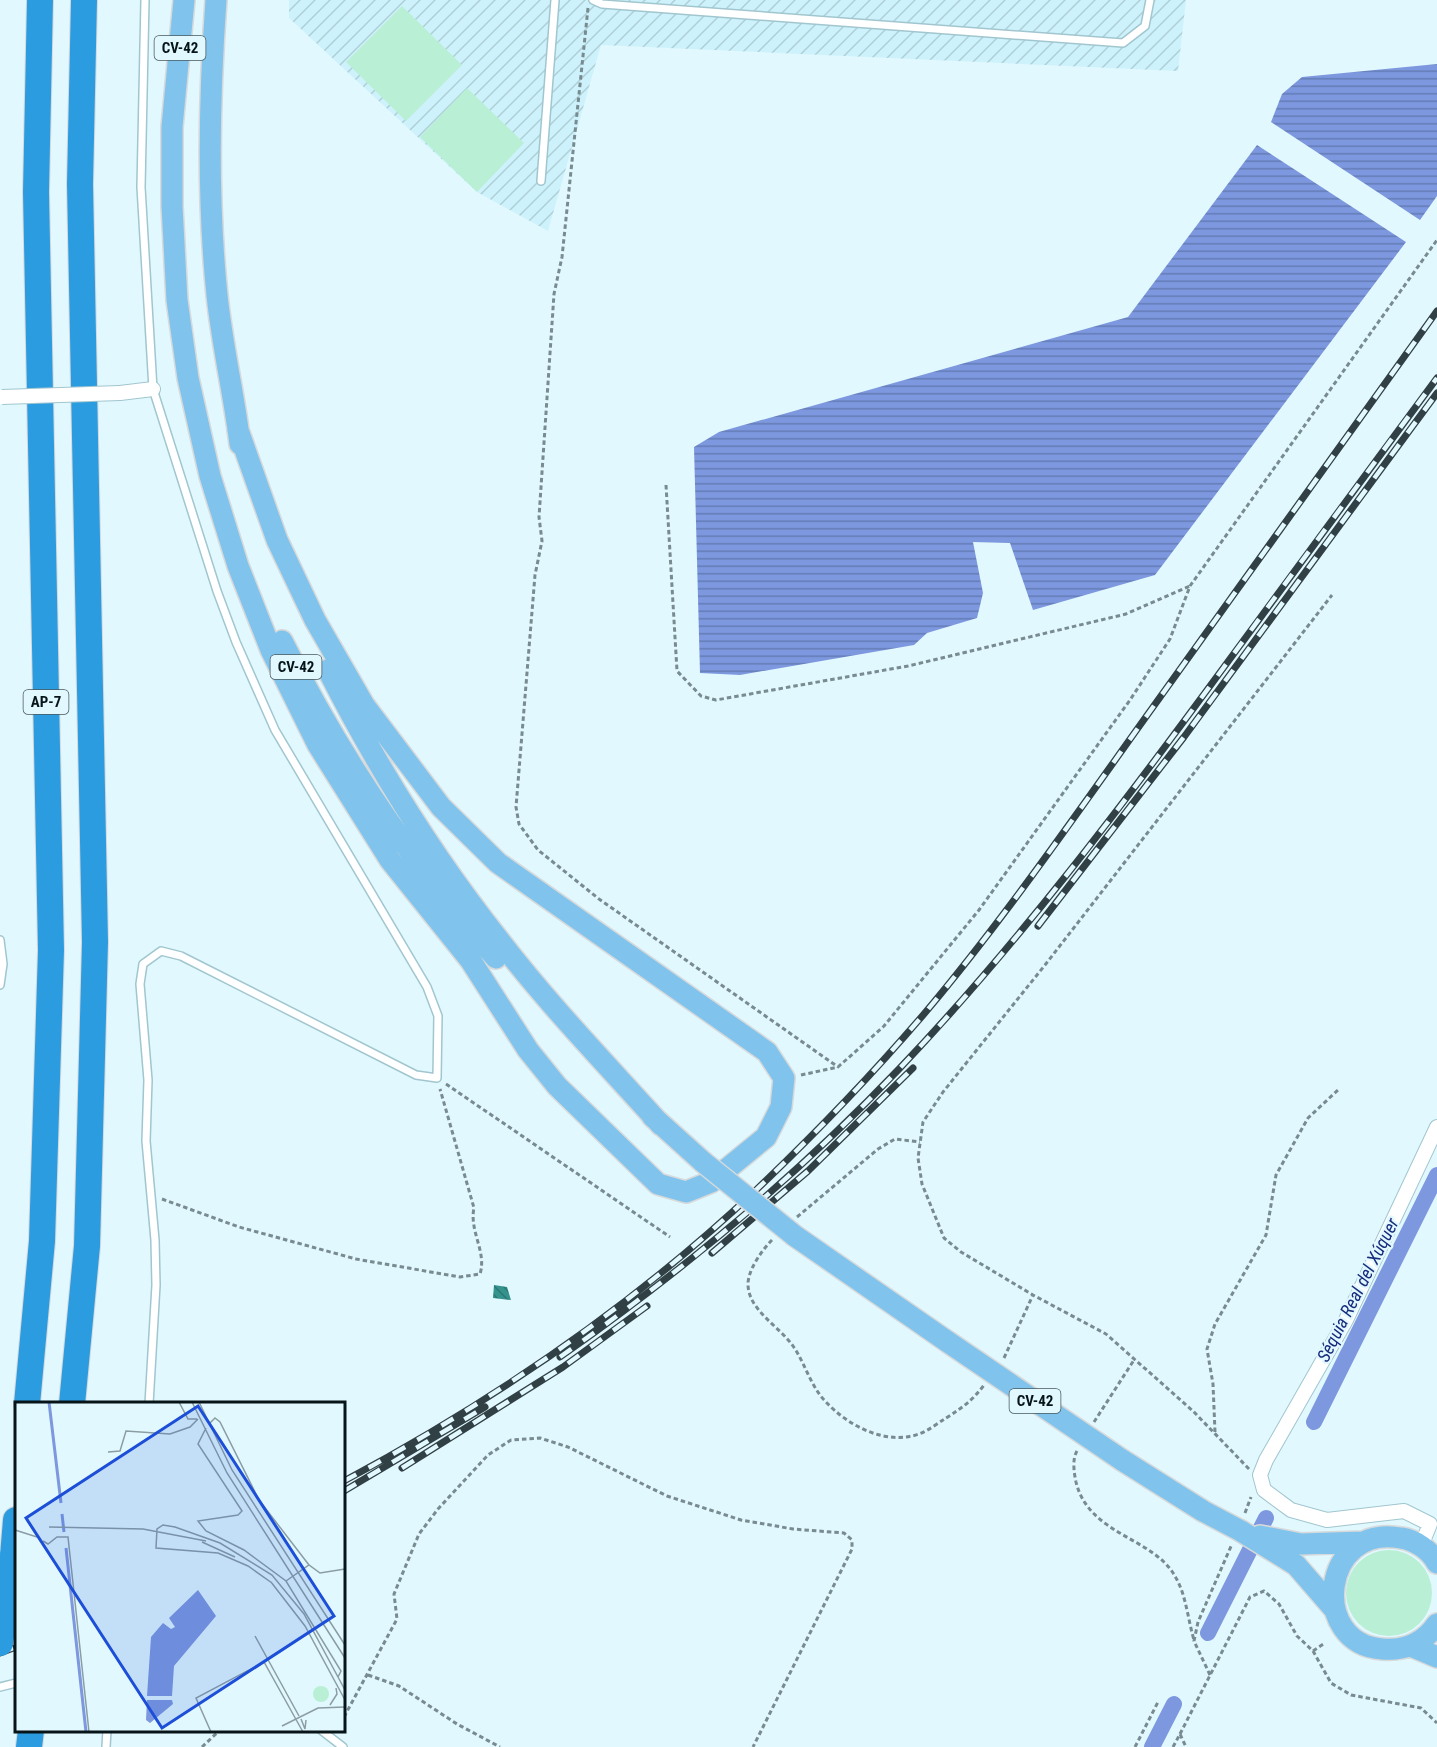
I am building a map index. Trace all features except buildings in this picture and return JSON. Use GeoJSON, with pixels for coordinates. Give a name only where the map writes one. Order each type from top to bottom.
{"type":"FeatureCollection","features":[{"type":"Feature","properties":{"kind":"highway","name":"AP-7"},"geometry":{"type":"LineString","coordinates":[[27,1402],[42,1240],[51,950],[36,192],[40,0]]}},
{"type":"Feature","properties":{"kind":"highway","name":"AP-7"},"geometry":{"type":"LineString","coordinates":[[72,1402],[87,1246],[95,942],[80,184],[84,0]]}},
{"type":"Feature","properties":{"kind":"highway"},"geometry":{"type":"LineString","coordinates":[[0,1643],[15,1533]]}},
{"type":"Feature","properties":{"kind":"main road","name":"CV-42"},"geometry":{"type":"LineString","coordinates":[[184,0],[177,96],[181,129],[179,206],[185,299],[195,375],[217,473],[247,560],[283,642],[331,733],[406,844],[487,948],[556,1026],[661,1125],[788,1232],[1122,1460],[1203,1511],[1280,1547],[1335,1610],[1348,1632],[1361,1643],[1377,1649],[1394,1650],[1411,1646]]}},
{"type":"Feature","properties":{"kind":"main road","name":"CV-42"},"geometry":{"type":"LineString","coordinates":[[216,0],[212,54],[211,203],[218,306],[242,462],[270,544],[306,627],[351,716],[419,830],[498,939],[564,1018],[661,1125]]}},
{"type":"Feature","properties":{"kind":"main road"},"geometry":{"type":"LineString","coordinates":[[177,96],[172,127],[172,206],[177,300],[188,378],[210,476],[238,566],[271,650],[318,745],[390,860],[471,961],[528,1050],[557,1086],[658,1184],[686,1192],[711,1182],[766,1137],[781,1107],[784,1078],[767,1052],[498,863],[441,807],[364,705],[315,620],[277,540],[238,430]]}},
{"type":"Feature","properties":{"kind":"main road","name":"CV-42"},"geometry":{"type":"LineString","coordinates":[[1280,1547],[1363,1542],[1377,1537],[1392,1536],[1407,1539],[1421,1546],[1437,1563]]}},
{"type":"Feature","properties":{"kind":"main road"},"geometry":{"type":"LineString","coordinates":[[1335,1610],[1333,1584],[1338,1567],[1348,1553],[1363,1542]]}},
{"type":"Feature","properties":{"kind":"main road"},"geometry":{"type":"LineString","coordinates":[[1411,1646],[1425,1638],[1437,1624]]}},
{"type":"Feature","properties":{"kind":"main road"},"geometry":{"type":"LineString","coordinates":[[1411,1646],[1437,1657]]}},
{"type":"Feature","properties":{"kind":"street"},"geometry":{"type":"LineString","coordinates":[[1,397],[120,393],[153,389]]}},
{"type":"Feature","properties":{"kind":"street"},"geometry":{"type":"LineString","coordinates":[[1421,1546],[1430,1524],[1404,1511],[1327,1520],[1291,1510],[1263,1486],[1260,1475],[1266,1460],[1346,1320],[1437,1127]]}},
{"type":"Feature","properties":{"kind":"lane"},"geometry":{"type":"LineString","coordinates":[[145,0],[141,187],[153,389],[217,591],[236,642],[275,730],[427,987],[438,1016],[437,1078],[416,1075],[181,956],[161,951],[143,964],[140,984],[148,1080],[146,1141],[153,1196],[156,1285],[149,1402]]}},
{"type":"Feature","properties":{"kind":"lane"},"geometry":{"type":"LineString","coordinates":[[541,181],[555,0]]}},
{"type":"Feature","properties":{"kind":"lane"},"geometry":{"type":"LineString","coordinates":[[593,0],[602,4],[1123,43],[1145,26],[1150,0]]}},
{"type":"Feature","properties":{"kind":"lane"},"geometry":{"type":"LineString","coordinates":[[0,940],[3,964],[0,985]]}},
{"type":"Feature","properties":{"kind":"lane"},"geometry":{"type":"LineString","coordinates":[[0,1605],[15,1599]]}},
{"type":"Feature","properties":{"kind":"lane"},"geometry":{"type":"LineString","coordinates":[[0,1687],[15,1683]]}},
{"type":"Feature","properties":{"kind":"lane"},"geometry":{"type":"LineString","coordinates":[[106,1747],[107,1732]]}},
{"type":"Feature","properties":{"kind":"lane"},"geometry":{"type":"LineString","coordinates":[[322,1732],[343,1747]]}},
{"type":"Feature","properties":{"kind":"path"},"geometry":{"type":"LineString","coordinates":[[588,0],[562,256],[554,294],[539,517],[542,541],[535,574],[516,807],[519,824],[538,850],[599,899],[838,1067]]}},
{"type":"Feature","properties":{"kind":"path"},"geometry":{"type":"LineString","coordinates":[[784,1078],[838,1067],[884,1026],[979,910],[1130,700],[1170,639],[1190,586],[1437,240]]}},
{"type":"Feature","properties":{"kind":"path"},"geometry":{"type":"LineString","coordinates":[[666,484],[677,671],[701,696],[716,700],[908,666],[1126,614],[1190,586]]}},
{"type":"Feature","properties":{"kind":"path"},"geometry":{"type":"LineString","coordinates":[[1194,1641],[1198,1622],[1252,1495],[1263,1486],[1215,1434],[1106,1334],[1033,1295],[961,1252],[944,1238],[922,1184],[918,1158],[920,1142],[923,1122],[943,1092],[1045,965],[1332,595]]}},
{"type":"Feature","properties":{"kind":"path"},"geometry":{"type":"LineString","coordinates":[[153,1196],[239,1227],[356,1259],[460,1277],[480,1274],[483,1264],[474,1233],[472,1217],[474,1208],[437,1078]]}},
{"type":"Feature","properties":{"kind":"path"},"geometry":{"type":"LineString","coordinates":[[437,1078],[670,1237]]}},
{"type":"Feature","properties":{"kind":"path"},"geometry":{"type":"LineString","coordinates":[[1215,1434],[1213,1384],[1207,1349],[1215,1324],[1266,1235],[1276,1175],[1308,1118],[1339,1089]]}},
{"type":"Feature","properties":{"kind":"path"},"geometry":{"type":"LineString","coordinates":[[920,1142],[895,1139],[878,1149],[755,1263],[748,1283],[751,1295],[757,1309],[793,1346],[824,1400],[844,1418],[866,1432],[890,1436],[918,1435],[972,1401],[984,1384]]}},
{"type":"Feature","properties":{"kind":"path"},"geometry":{"type":"LineString","coordinates":[[1003,1359],[1033,1295]]}},
{"type":"Feature","properties":{"kind":"path"},"geometry":{"type":"LineString","coordinates":[[1092,1425],[1134,1360]]}},
{"type":"Feature","properties":{"kind":"path"},"geometry":{"type":"LineString","coordinates":[[345,1716],[397,1619],[394,1594],[419,1534],[438,1509],[488,1455],[511,1440],[540,1438],[568,1447],[667,1496],[741,1520],[793,1529],[844,1533],[852,1540],[852,1549],[753,1747]]}},
{"type":"Feature","properties":{"kind":"path"},"geometry":{"type":"LineString","coordinates":[[1080,1444],[1075,1454],[1074,1474],[1080,1498],[1092,1514],[1165,1563],[1176,1578],[1194,1641],[1210,1675]]}},
{"type":"Feature","properties":{"kind":"path"},"geometry":{"type":"LineString","coordinates":[[1173,1747],[1250,1597],[1264,1591],[1279,1604],[1297,1636],[1313,1651],[1331,1683],[1341,1691],[1421,1708],[1437,1723]]}},
{"type":"Feature","properties":{"kind":"path"},"geometry":{"type":"LineString","coordinates":[[1313,1651],[1325,1644]]}},
{"type":"Feature","properties":{"kind":"path"},"geometry":{"type":"LineString","coordinates":[[368,1675],[399,1686],[457,1724],[500,1747]]}},
{"type":"Feature","properties":{"kind":"path"},"geometry":{"type":"LineString","coordinates":[[1135,1747],[1158,1702]]}},
{"type":"Feature","properties":{"kind":"path"},"geometry":{"type":"LineString","coordinates":[[202,1747],[219,1732]]}},
{"type":"Feature","properties":{"kind":"path"},"geometry":{"type":"LineString","coordinates":[[1180,1734],[1186,1747]]}},
{"type":"Feature","properties":{"kind":"shaded area"},"geometry":{"type":"Polygon","coordinates":[[[289,0],[1186,0],[1178,71],[601,45],[548,231],[477,192],[289,18],[289,0]]]}},
{"type":"Feature","properties":{"kind":"green space"},"geometry":{"type":"Polygon","coordinates":[[[402,6],[462,65],[406,121],[346,62],[402,6]]]}},
{"type":"Feature","properties":{"kind":"green space"},"geometry":{"type":"Polygon","coordinates":[[[467,88],[524,143],[477,192],[420,137],[467,88]]]}},
{"type":"Feature","properties":{"kind":"green space"},"geometry":{"type":"Polygon","coordinates":[[[1389,1550],[1413,1557],[1425,1569],[1432,1593],[1425,1617],[1413,1629],[1389,1636],[1365,1629],[1353,1617],[1346,1593],[1353,1569],[1365,1557],[1389,1550]]]}},
{"type":"Feature","properties":{"kind":"water"},"geometry":{"type":"Polygon","coordinates":[[[1437,64],[1437,196],[1420,220],[1271,122],[1282,94],[1302,77],[1437,64]]]}},
{"type":"Feature","properties":{"kind":"water"},"geometry":{"type":"Polygon","coordinates":[[[1257,145],[1406,242],[1155,575],[1033,610],[1010,543],[973,542],[983,593],[977,618],[927,633],[914,645],[740,675],[700,673],[694,447],[719,432],[1128,317],[1257,145]]]}},
{"type":"Feature","properties":{"kind":"waterway","name":"Séquia Real del Xúquer"},"geometry":{"type":"LineString","coordinates":[[1314,1422],[1437,1175]]}},
{"type":"Feature","properties":{"kind":"waterway","name":"Séquia Real del Xúquer"},"geometry":{"type":"LineString","coordinates":[[1208,1633],[1266,1518]]}},
{"type":"Feature","properties":{"kind":"waterway","name":"Séquia Real del Xúquer"},"geometry":{"type":"LineString","coordinates":[[1152,1747],[1174,1704]]}},
{"type":"Feature","properties":{"kind":"railway"},"geometry":{"type":"LineString","coordinates":[[345,1480],[453,1419],[559,1350],[610,1312],[709,1233],[755,1191],[863,1082],[954,978],[1011,904],[1437,311]]}},
{"type":"Feature","properties":{"kind":"railway"},"geometry":{"type":"LineString","coordinates":[[560,1357],[650,1291],[736,1222],[820,1148],[943,1022],[1027,924],[1108,822],[1437,378]]}},
{"type":"Feature","properties":{"kind":"railway"},"geometry":{"type":"LineString","coordinates":[[1038,926],[1184,737],[1437,393]]}},
{"type":"Feature","properties":{"kind":"railway"},"geometry":{"type":"LineString","coordinates":[[712,1253],[808,1171],[913,1068]]}},
{"type":"Feature","properties":{"kind":"railway"},"geometry":{"type":"LineString","coordinates":[[402,1468],[563,1367],[647,1306]]}},
{"type":"Feature","properties":{"kind":"railway"},"geometry":{"type":"LineString","coordinates":[[345,1490],[485,1407]]}},
{"type":"Feature","properties":{"kind":"railway"},"geometry":{"type":"LineString","coordinates":[[0,1635],[15,1629]]}},
{"type":"Feature","properties":{"kind":"railway"},"geometry":{"type":"LineString","coordinates":[[0,1653],[15,1647]]}}]}
